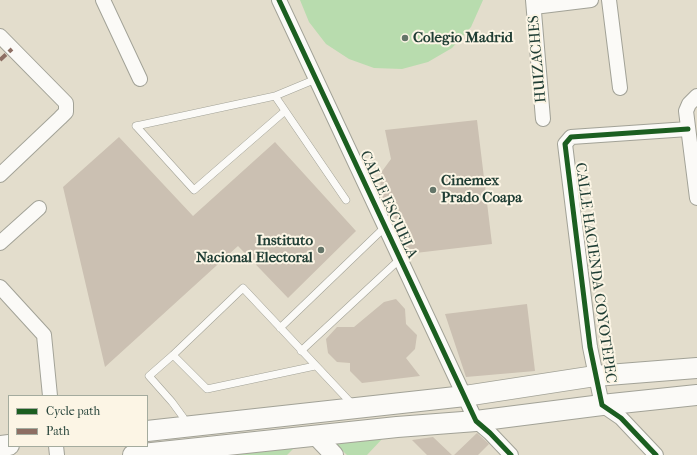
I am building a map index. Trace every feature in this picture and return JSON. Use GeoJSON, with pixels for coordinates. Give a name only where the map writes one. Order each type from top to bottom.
{"type":"FeatureCollection","features":[{"type":"Feature","properties":{"kind":"main road"},"geometry":{"type":"LineString","coordinates":[[150,440],[187,427],[465,396],[595,376],[697,368]]}},
{"type":"Feature","properties":{"kind":"main road"},"geometry":{"type":"LineString","coordinates":[[150,440],[316,436],[397,427],[476,421],[697,395]]}},
{"type":"Feature","properties":{"kind":"main road"},"geometry":{"type":"LineString","coordinates":[[133,455],[142,447]]}},
{"type":"Feature","properties":{"kind":"street"},"geometry":{"type":"LineString","coordinates":[[103,0],[140,79]]}},
{"type":"Feature","properties":{"kind":"street","name":"CALLE ESCUELA"},"geometry":{"type":"LineString","coordinates":[[279,0],[476,421]]}},
{"type":"Feature","properties":{"kind":"street"},"geometry":{"type":"LineString","coordinates":[[533,3],[591,0]]}},
{"type":"Feature","properties":{"kind":"street"},"geometry":{"type":"LineString","coordinates":[[609,0],[620,88]]}},
{"type":"Feature","properties":{"kind":"street","name":"HUIZACHES"},"geometry":{"type":"LineString","coordinates":[[533,3],[543,119]]}},
{"type":"Feature","properties":{"kind":"street"},"geometry":{"type":"LineString","coordinates":[[0,36],[66,103],[66,112],[0,175]]}},
{"type":"Feature","properties":{"kind":"street"},"geometry":{"type":"LineString","coordinates":[[697,96],[689,104],[686,111],[697,198]]}},
{"type":"Feature","properties":{"kind":"street","name":"CALLE HACIENDA COYOTEPEC"},"geometry":{"type":"LineString","coordinates":[[602,405],[590,346],[565,144],[572,137],[688,129]]}},
{"type":"Feature","properties":{"kind":"street"},"geometry":{"type":"LineString","coordinates":[[0,243],[39,208]]}},
{"type":"Feature","properties":{"kind":"street"},"geometry":{"type":"LineString","coordinates":[[0,287],[44,335],[50,395]]}},
{"type":"Feature","properties":{"kind":"street"},"geometry":{"type":"LineString","coordinates":[[602,405],[622,418],[656,455]]}},
{"type":"Feature","properties":{"kind":"street"},"geometry":{"type":"LineString","coordinates":[[476,421],[511,455]]}},
{"type":"Feature","properties":{"kind":"street"},"geometry":{"type":"LineString","coordinates":[[316,436],[334,455]]}},
{"type":"Feature","properties":{"kind":"lane"},"geometry":{"type":"LineString","coordinates":[[285,111],[194,190],[136,126],[275,96],[316,79]]}},
{"type":"Feature","properties":{"kind":"lane"},"geometry":{"type":"LineString","coordinates":[[275,96],[346,200]]}},
{"type":"Feature","properties":{"kind":"lane"},"geometry":{"type":"LineString","coordinates":[[280,328],[385,227]]}},
{"type":"Feature","properties":{"kind":"lane"},"geometry":{"type":"LineString","coordinates":[[301,350],[400,259]]}},
{"type":"Feature","properties":{"kind":"lane"},"geometry":{"type":"LineString","coordinates":[[187,427],[183,417],[172,402],[149,376],[243,288],[356,408]]}},
{"type":"Feature","properties":{"kind":"lane"},"geometry":{"type":"LineString","coordinates":[[173,355],[207,389],[315,366]]}},
{"type":"Feature","properties":{"kind":"green space","name":"Colegio Madrid"},"geometry":{"type":"Polygon","coordinates":[[[300,0],[483,0],[471,27],[452,48],[428,62],[402,69],[374,68],[349,59],[326,44],[309,22],[300,0]]]}},
{"type":"Feature","properties":{"kind":"green space"},"geometry":{"type":"Polygon","coordinates":[[[383,438],[367,455],[347,455],[334,443],[383,438]]]}},
{"type":"Feature","properties":{"kind":"green space"},"geometry":{"type":"Polygon","coordinates":[[[294,448],[287,455],[225,455],[294,448]]]}},
{"type":"Feature","properties":{"kind":"building","name":"Cinemex Prado Coapa"},"geometry":{"type":"Polygon","coordinates":[[[477,120],[492,244],[407,254],[398,233],[395,218],[388,212],[381,197],[380,174],[391,159],[385,130],[477,120]]]}},
{"type":"Feature","properties":{"kind":"building"},"geometry":{"type":"Polygon","coordinates":[[[119,137],[193,216],[275,142],[356,231],[288,298],[238,246],[105,367],[63,187],[119,137]]]}},
{"type":"Feature","properties":{"kind":"building"},"geometry":{"type":"Polygon","coordinates":[[[396,299],[405,309],[406,324],[417,335],[415,349],[406,358],[420,376],[362,383],[350,371],[350,363],[337,362],[328,353],[326,339],[337,327],[354,327],[384,302],[396,299]]]}},
{"type":"Feature","properties":{"kind":"building"},"geometry":{"type":"Polygon","coordinates":[[[527,304],[535,371],[466,377],[445,314],[527,304]]]}},
{"type":"Feature","properties":{"kind":"building"},"geometry":{"type":"Polygon","coordinates":[[[477,433],[489,444],[478,455],[454,455],[477,433]]]}},
{"type":"Feature","properties":{"kind":"building"},"geometry":{"type":"Polygon","coordinates":[[[433,437],[452,455],[427,455],[412,440],[433,437]]]}},
{"type":"Feature","properties":{"kind":"marked path"},"geometry":{"type":"LineString","coordinates":[[0,60],[12,49]]}},
{"type":"Feature","properties":{"kind":"cycle path"},"geometry":{"type":"LineString","coordinates":[[279,0],[476,421],[511,455]]}},
{"type":"Feature","properties":{"kind":"cycle path"},"geometry":{"type":"LineString","coordinates":[[656,455],[621,418],[602,405],[590,347],[565,144],[571,137],[688,129]]}},
{"type":"Feature","properties":{"kind":"place","name":"Colegio Madrid"},"geometry":{"type":"Point","coordinates":[405,38]}},
{"type":"Feature","properties":{"kind":"place","name":"Cinemex Prado Coapa"},"geometry":{"type":"Point","coordinates":[433,190]}},
{"type":"Feature","properties":{"kind":"place","name":"Instituto Nacional Electoral"},"geometry":{"type":"Point","coordinates":[321,250]}}]}
